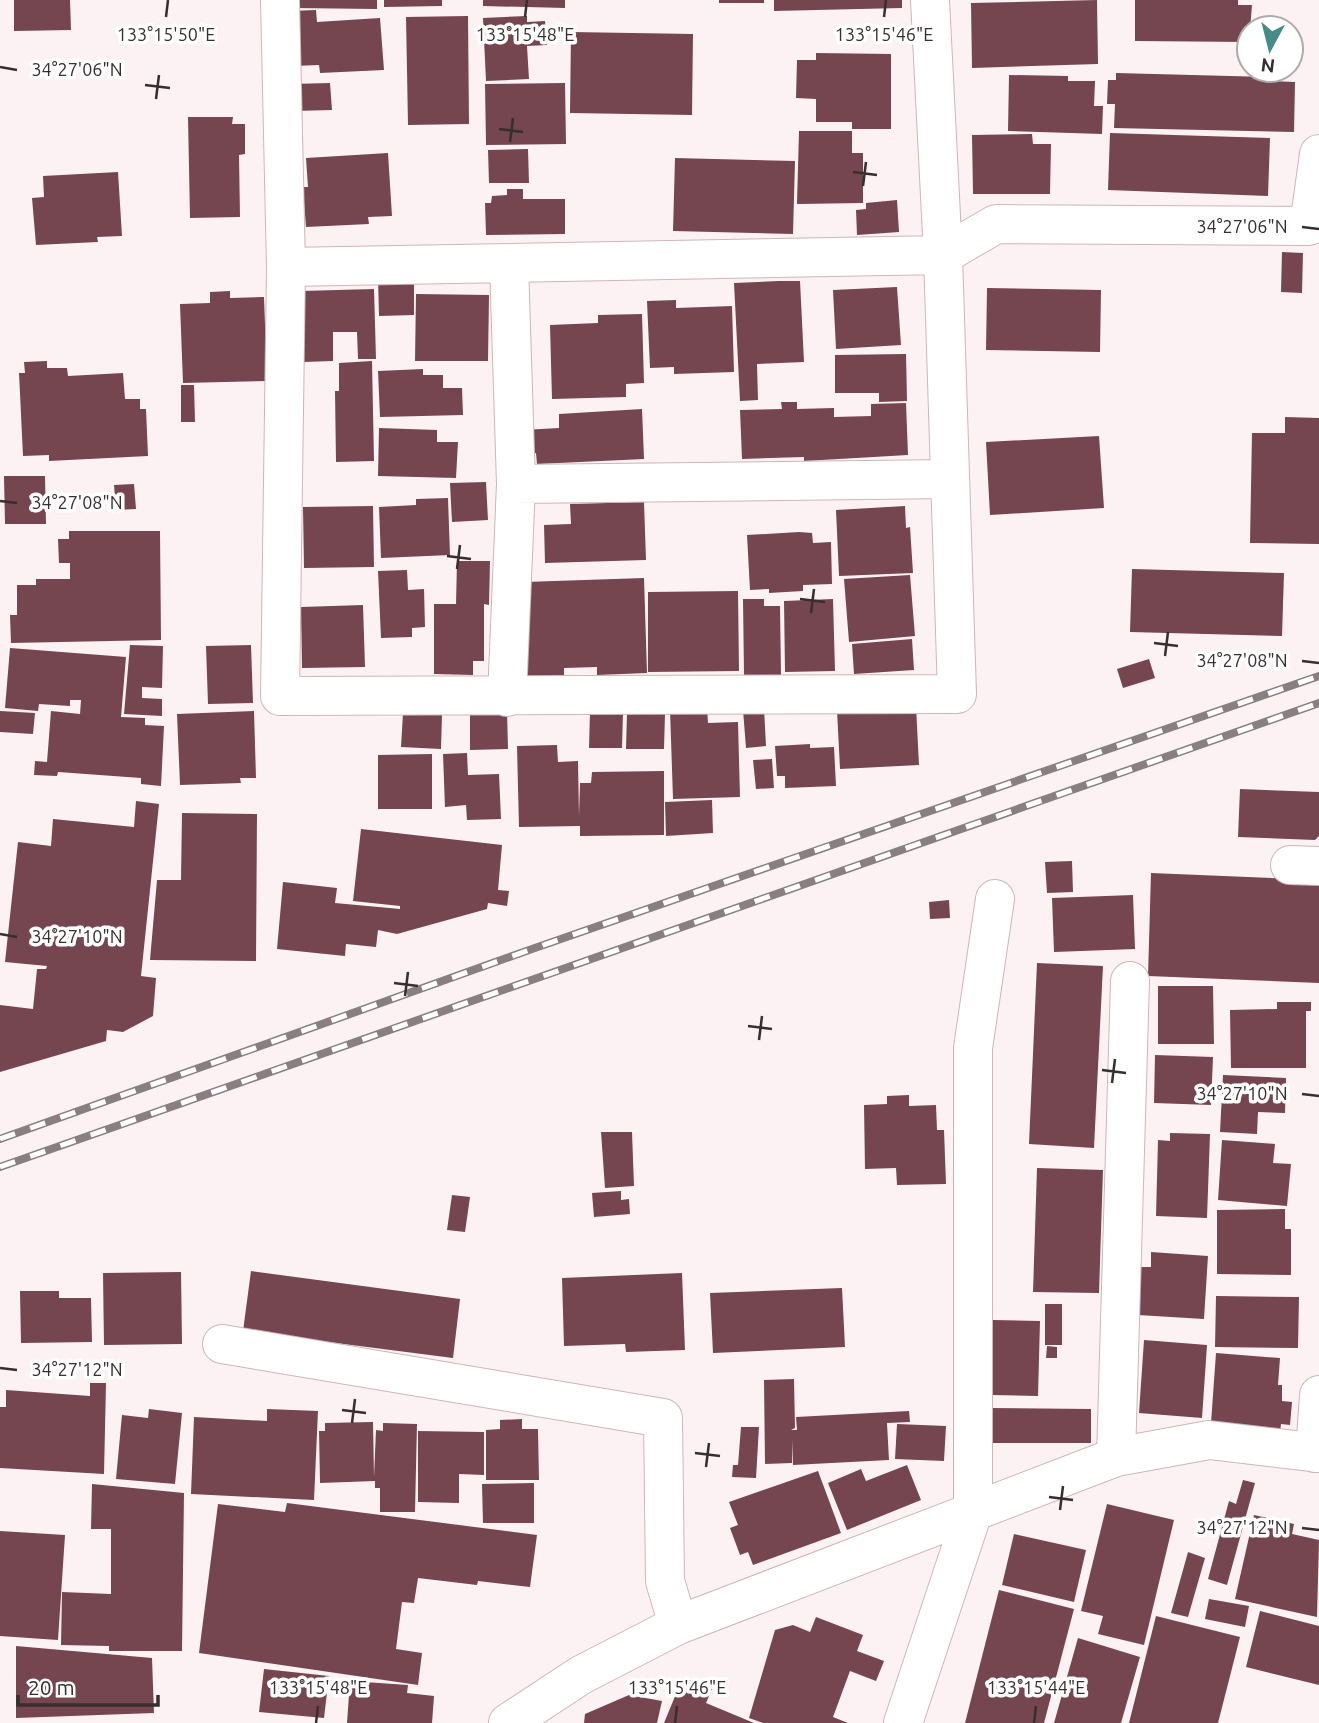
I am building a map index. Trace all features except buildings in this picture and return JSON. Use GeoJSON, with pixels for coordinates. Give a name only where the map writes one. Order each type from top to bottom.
{"type":"FeatureCollection","features":[{"type":"Feature","properties":{"kind":"street"},"geometry":{"type":"LineString","coordinates":[[280,0],[286,267],[280,696],[507,697],[957,694],[943,255],[930,0]]}},
{"type":"Feature","properties":{"kind":"street"},"geometry":{"type":"LineString","coordinates":[[286,267],[943,255],[996,224],[1309,226],[1319,154]]}},
{"type":"Feature","properties":{"kind":"street"},"geometry":{"type":"LineString","coordinates":[[507,697],[516,484],[509,264]]}},
{"type":"Feature","properties":{"kind":"street"},"geometry":{"type":"LineString","coordinates":[[516,484],[950,479]]}},
{"type":"Feature","properties":{"kind":"street"},"geometry":{"type":"LineString","coordinates":[[903,1723],[972,1512],[973,1048],[995,899]]}},
{"type":"Feature","properties":{"kind":"street"},"geometry":{"type":"LineString","coordinates":[[1116,1457],[1130,981]]}},
{"type":"Feature","properties":{"kind":"street"},"geometry":{"type":"LineString","coordinates":[[222,1344],[663,1418],[665,1581],[678,1625]]}},
{"type":"Feature","properties":{"kind":"street"},"geometry":{"type":"LineString","coordinates":[[508,1723],[581,1675],[678,1625],[1116,1457],[1209,1440],[1317,1453],[1319,1395]]}},
{"type":"Feature","properties":{"kind":"railway"},"geometry":{"type":"LineString","coordinates":[[0,1139],[532,949],[1319,676]]}},
{"type":"Feature","properties":{"kind":"railway"},"geometry":{"type":"LineString","coordinates":[[0,1167],[1319,703]]}}]}
